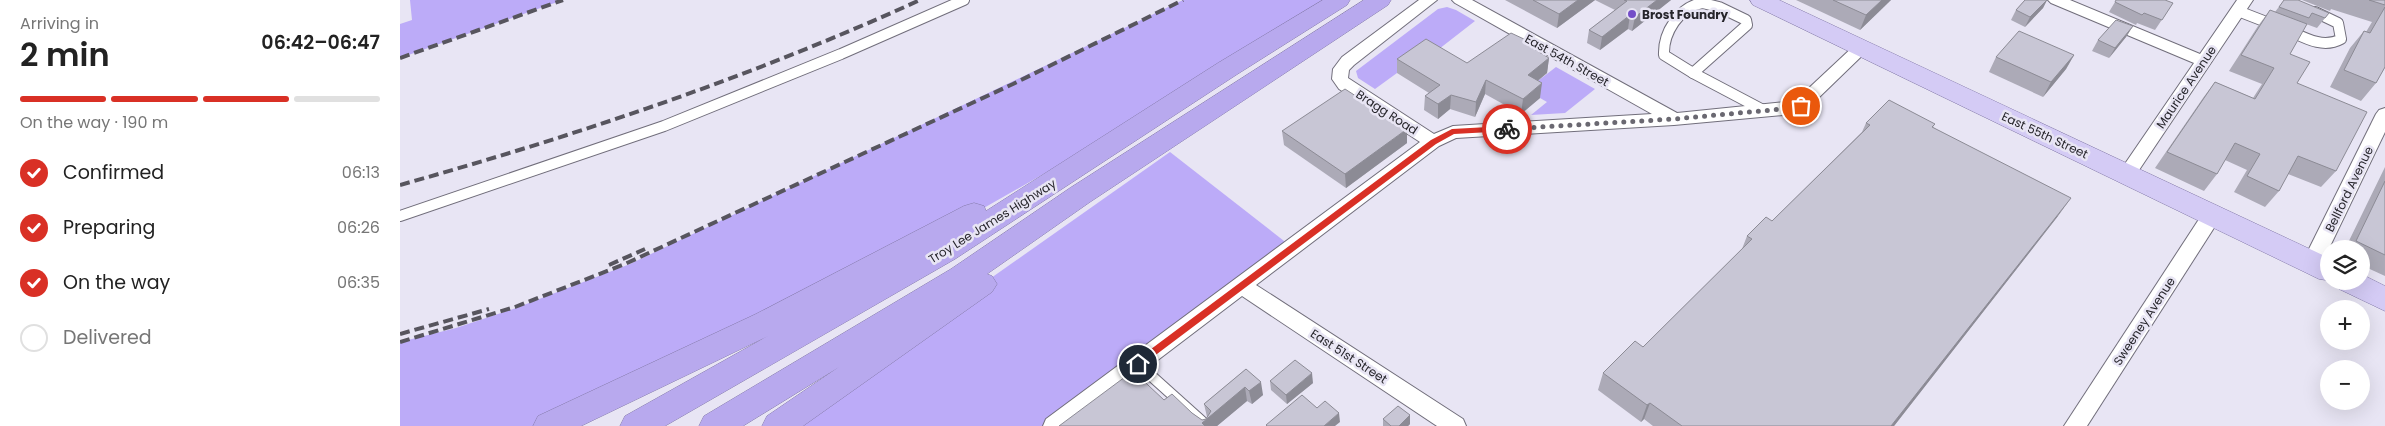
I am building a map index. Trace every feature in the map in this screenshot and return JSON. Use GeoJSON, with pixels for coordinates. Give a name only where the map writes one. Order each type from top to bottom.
{"type":"FeatureCollection","features":[{"type":"Feature","properties":{"kind":"highway","name":"Troy Lee James Highway"},"geometry":{"type":"LineString","coordinates":[[636,426],[945,251],[1227,69],[1348,8],[1380,0]]}},
{"type":"Feature","properties":{"kind":"highway","name":"Troy Lee James Highway"},"geometry":{"type":"LineString","coordinates":[[714,426],[961,277],[1260,76],[1348,8]]}},
{"type":"Feature","properties":{"kind":"highway"},"geometry":{"type":"LineString","coordinates":[[788,420],[1258,90],[1348,8]]}},
{"type":"Feature","properties":{"kind":"highway"},"geometry":{"type":"LineString","coordinates":[[549,426],[767,322],[882,263],[1227,69]]}},
{"type":"Feature","properties":{"kind":"main road","name":"East 55th Street"},"geometry":{"type":"LineString","coordinates":[[1761,0],[2320,267]]}},
{"type":"Feature","properties":{"kind":"main road"},"geometry":{"type":"LineString","coordinates":[[2367,290],[2385,299]]}},
{"type":"Feature","properties":{"kind":"street","name":"Bragg Road"},"geometry":{"type":"LineString","coordinates":[[1429,0],[1348,61],[1341,69],[1340,79],[1345,85],[1433,142]]}},
{"type":"Feature","properties":{"kind":"street"},"geometry":{"type":"LineString","coordinates":[[2056,0],[2203,61]]}},
{"type":"Feature","properties":{"kind":"street","name":"East 54th Street"},"geometry":{"type":"LineString","coordinates":[[1468,2],[1674,119]]}},
{"type":"Feature","properties":{"kind":"street","name":"Maurice Avenue"},"geometry":{"type":"LineString","coordinates":[[2127,174],[2242,6]]}},
{"type":"Feature","properties":{"kind":"street"},"geometry":{"type":"LineString","coordinates":[[1054,426],[1243,287],[1433,142],[1452,132],[1674,119],[1801,106],[1862,48]]}},
{"type":"Feature","properties":{"kind":"street","name":"Bellford Avenue"},"geometry":{"type":"LineString","coordinates":[[2332,240],[2385,114]]}},
{"type":"Feature","properties":{"kind":"street","name":"Sweeney Avenue"},"geometry":{"type":"LineString","coordinates":[[2075,426],[2212,215]]}},
{"type":"Feature","properties":{"kind":"street","name":"East 51st Street"},"geometry":{"type":"LineString","coordinates":[[1243,287],[1456,426]]}},
{"type":"Feature","properties":{"kind":"lane"},"geometry":{"type":"LineString","coordinates":[[400,216],[664,126],[841,54],[964,0]]}},
{"type":"Feature","properties":{"kind":"lane"},"geometry":{"type":"LineString","coordinates":[[1693,73],[1747,25],[1746,20],[1715,6],[1702,3],[1693,6],[1670,25],[1663,44],[1664,55],[1693,73],[1765,111]]}},
{"type":"Feature","properties":{"kind":"lane"},"geometry":{"type":"LineString","coordinates":[[2242,6],[2318,42],[2327,44],[2341,39],[2342,30],[2338,22],[2307,9]]}},
{"type":"Feature","properties":{"kind":"lane"},"geometry":{"type":"LineString","coordinates":[[1138,364],[1206,426]]}},
{"type":"Feature","properties":{"kind":"shaded area"},"geometry":{"type":"Polygon","coordinates":[[[410,0],[563,0],[400,58],[400,24],[412,20],[410,0]]]}},
{"type":"Feature","properties":{"kind":"shaded area"},"geometry":{"type":"Polygon","coordinates":[[[1183,0],[1339,0],[982,209],[549,426],[400,426],[400,342],[456,328],[516,308],[630,264],[1183,0]]]}},
{"type":"Feature","properties":{"kind":"shaded area"},"geometry":{"type":"Polygon","coordinates":[[[1447,7],[1475,21],[1430,56],[1397,73],[1375,89],[1358,78],[1356,71],[1438,9],[1447,7]]]}},
{"type":"Feature","properties":{"kind":"shaded area"},"geometry":{"type":"Polygon","coordinates":[[[1556,67],[1595,89],[1565,113],[1531,115],[1547,102],[1526,90],[1556,67]]]}},
{"type":"Feature","properties":{"kind":"shaded area"},"geometry":{"type":"Polygon","coordinates":[[[1170,152],[1293,248],[1054,426],[781,426],[1170,152]]]}},
{"type":"Feature","properties":{"kind":"building"},"geometry":{"type":"Polygon","coordinates":[[[1533,0],[1578,0],[1559,14],[1533,0]]]}},
{"type":"Feature","properties":{"kind":"building"},"geometry":{"type":"Polygon","coordinates":[[[1624,0],[1657,0],[1635,17],[1630,15],[1602,37],[1589,30],[1627,1],[1624,0]]]}},
{"type":"Feature","properties":{"kind":"building"},"geometry":{"type":"Polygon","coordinates":[[[1833,0],[1882,0],[1866,15],[1833,0]]]}},
{"type":"Feature","properties":{"kind":"building"},"geometry":{"type":"Polygon","coordinates":[[[2025,0],[2047,0],[2030,17],[2016,10],[2025,0]]]}},
{"type":"Feature","properties":{"kind":"building"},"geometry":{"type":"Polygon","coordinates":[[[2116,0],[2165,0],[2173,3],[2162,20],[2144,13],[2142,15],[2115,2],[2116,0]]]}},
{"type":"Feature","properties":{"kind":"building"},"geometry":{"type":"Polygon","coordinates":[[[2284,0],[2298,0],[2329,13],[2325,18],[2312,13],[2309,18],[2279,7],[2284,0]]]}},
{"type":"Feature","properties":{"kind":"building"},"geometry":{"type":"Polygon","coordinates":[[[2369,0],[2385,0],[2385,5],[2369,0]]]}},
{"type":"Feature","properties":{"kind":"building"},"geometry":{"type":"Polygon","coordinates":[[[2385,7],[2385,67],[2376,83],[2344,70],[2364,31],[2370,33],[2385,7]]]}},
{"type":"Feature","properties":{"kind":"building"},"geometry":{"type":"Polygon","coordinates":[[[2270,10],[2307,24],[2290,54],[2310,62],[2297,83],[2367,112],[2336,171],[2298,156],[2279,191],[2247,176],[2260,154],[2235,143],[2217,174],[2167,152],[2215,82],[2255,99],[2274,68],[2241,55],[2270,10]]]}},
{"type":"Feature","properties":{"kind":"building"},"geometry":{"type":"Polygon","coordinates":[[[2116,20],[2133,26],[2115,48],[2098,40],[2116,20]]]}},
{"type":"Feature","properties":{"kind":"building"},"geometry":{"type":"Polygon","coordinates":[[[2019,31],[2074,55],[2051,82],[1996,57],[2019,31]]]}},
{"type":"Feature","properties":{"kind":"building"},"geometry":{"type":"Polygon","coordinates":[[[1511,33],[1526,40],[1524,43],[1549,58],[1528,75],[1542,83],[1523,99],[1486,80],[1476,102],[1451,95],[1438,104],[1425,96],[1440,85],[1397,59],[1426,39],[1467,63],[1511,33]]]}},
{"type":"Feature","properties":{"kind":"building"},"geometry":{"type":"Polygon","coordinates":[[[1345,89],[1407,129],[1345,174],[1282,131],[1345,89]]]}},
{"type":"Feature","properties":{"kind":"building"},"geometry":{"type":"Polygon","coordinates":[[[1889,100],[1935,124],[1932,127],[2071,198],[1891,426],[1682,426],[1650,403],[1647,405],[1603,373],[1635,341],[1643,347],[1752,239],[1747,236],[1766,217],[1772,221],[1870,125],[1866,123],[1889,100]]]}},
{"type":"Feature","properties":{"kind":"building"},"geometry":{"type":"Polygon","coordinates":[[[2385,181],[2385,255],[2370,248],[2370,240],[2356,240],[2385,181]]]}},
{"type":"Feature","properties":{"kind":"building"},"geometry":{"type":"Polygon","coordinates":[[[1295,360],[1312,373],[1286,395],[1270,381],[1295,360]]]}},
{"type":"Feature","properties":{"kind":"building"},"geometry":{"type":"Polygon","coordinates":[[[1246,369],[1261,382],[1249,391],[1245,387],[1202,423],[1205,426],[1059,426],[1133,371],[1164,400],[1172,394],[1192,413],[1202,420],[1206,419],[1211,411],[1204,404],[1246,369]]]}},
{"type":"Feature","properties":{"kind":"building"},"geometry":{"type":"Polygon","coordinates":[[[1302,395],[1317,408],[1325,401],[1339,413],[1324,426],[1266,425],[1302,395]]]}},
{"type":"Feature","properties":{"kind":"building"},"geometry":{"type":"Polygon","coordinates":[[[1398,406],[1410,415],[1399,426],[1391,426],[1383,419],[1398,406]]]}},
{"type":"Feature","properties":{"kind":"railway"},"geometry":{"type":"LineString","coordinates":[[400,58],[563,0]]}},
{"type":"Feature","properties":{"kind":"railway"},"geometry":{"type":"LineString","coordinates":[[400,185],[533,146],[663,103],[792,54],[920,0]]}},
{"type":"Feature","properties":{"kind":"railway"},"geometry":{"type":"LineString","coordinates":[[400,342],[515,307],[625,264],[1013,84],[1183,0]]}},
{"type":"Feature","properties":{"kind":"railway"},"geometry":{"type":"LineString","coordinates":[[609,265],[645,249]]}},
{"type":"Feature","properties":{"kind":"railway"},"geometry":{"type":"LineString","coordinates":[[400,334],[489,309]]}},
{"type":"Feature","properties":{"kind":"way so far"},"geometry":{"type":"LineString","coordinates":[[1507,129],[1674,119],[1801,106]]}},
{"type":"Feature","properties":{"kind":"place","name":"Brost Foundry"},"geometry":{"type":"Point","coordinates":[1632,14]}},
{"type":"Feature","properties":{"kind":"route"},"geometry":{"type":"LineString","coordinates":[[1138,364],[1243,287],[1433,142],[1452,132],[1507,129]]}}]}
